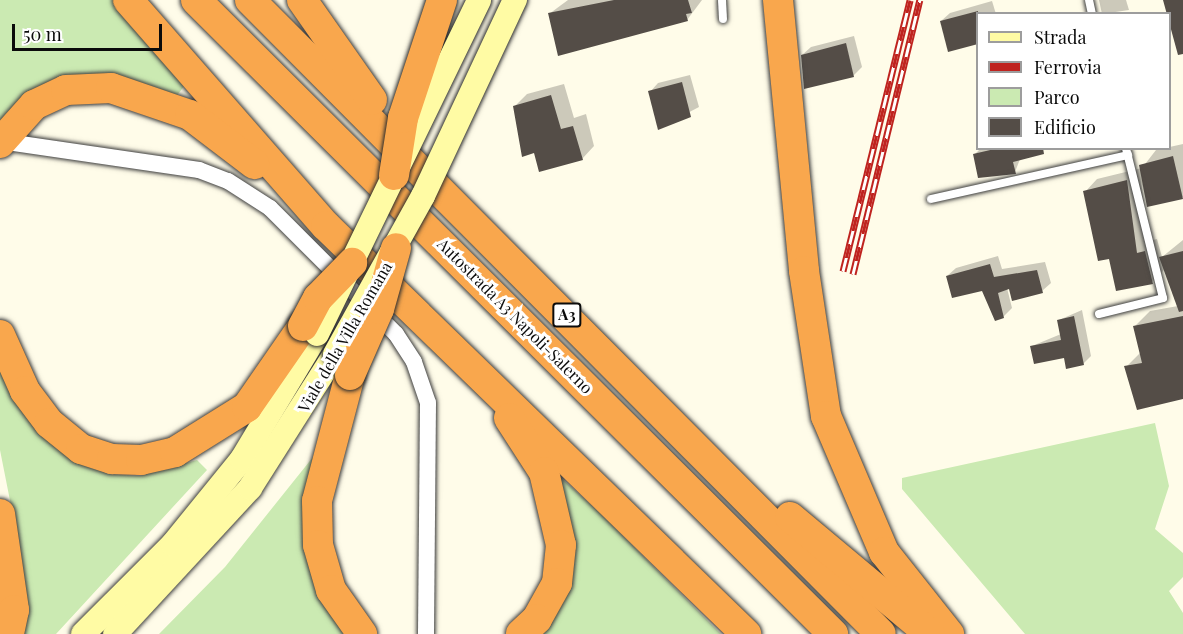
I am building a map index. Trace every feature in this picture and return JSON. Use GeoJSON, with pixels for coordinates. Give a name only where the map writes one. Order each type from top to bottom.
{"type":"FeatureCollection","features":[{"type":"Feature","properties":{"kind":"highway"},"geometry":{"type":"LineString","coordinates":[[128,0],[326,226]]}},
{"type":"Feature","properties":{"kind":"highway","name":"Autostrada A3 Napoli-Salerno"},"geometry":{"type":"LineString","coordinates":[[196,0],[833,634]]}},
{"type":"Feature","properties":{"kind":"highway","name":"A3"},"geometry":{"type":"LineString","coordinates":[[250,0],[406,169],[639,388],[881,634]]}},
{"type":"Feature","properties":{"kind":"highway"},"geometry":{"type":"LineString","coordinates":[[302,0],[406,169]]}},
{"type":"Feature","properties":{"kind":"highway"},"geometry":{"type":"LineString","coordinates":[[406,169],[403,118],[442,0]]}},
{"type":"Feature","properties":{"kind":"highway"},"geometry":{"type":"LineString","coordinates":[[778,0],[816,373],[852,485],[884,552],[949,634]]}},
{"type":"Feature","properties":{"kind":"highway"},"geometry":{"type":"LineString","coordinates":[[7,143],[34,105],[66,90],[111,88],[190,115],[326,226],[746,634]]}},
{"type":"Feature","properties":{"kind":"highway"},"geometry":{"type":"LineString","coordinates":[[362,634],[331,590],[318,545],[317,501],[343,364],[379,309],[396,248]]}},
{"type":"Feature","properties":{"kind":"highway"},"geometry":{"type":"LineString","coordinates":[[0,335],[25,391],[49,423],[81,448],[112,459],[141,460],[175,452],[247,407],[310,330],[318,298],[352,263]]}},
{"type":"Feature","properties":{"kind":"highway"},"geometry":{"type":"LineString","coordinates":[[477,371],[544,472],[555,504],[561,546],[557,583],[537,619],[521,634]]}},
{"type":"Feature","properties":{"kind":"highway","name":"A3"},"geometry":{"type":"LineString","coordinates":[[639,388],[930,634]]}},
{"type":"Feature","properties":{"kind":"highway"},"geometry":{"type":"LineString","coordinates":[[0,514],[14,610],[9,634]]}},
{"type":"Feature","properties":{"kind":"main road","name":"Viale della Villa Romana"},"geometry":{"type":"LineString","coordinates":[[352,263],[406,169],[479,0]]}},
{"type":"Feature","properties":{"kind":"main road","name":"Viale della Villa Romana"},"geometry":{"type":"LineString","coordinates":[[396,248],[515,0]]}},
{"type":"Feature","properties":{"kind":"main road","name":"Viale della Villa Romana"},"geometry":{"type":"LineString","coordinates":[[83,634],[173,544],[242,459],[310,330]]}},
{"type":"Feature","properties":{"kind":"main road","name":"Viale della Villa Romana"},"geometry":{"type":"LineString","coordinates":[[116,634],[250,488],[343,364]]}},
{"type":"Feature","properties":{"kind":"street"},"geometry":{"type":"LineString","coordinates":[[7,143],[199,170],[228,181],[270,208],[396,334],[414,362],[428,403],[426,634]]}},
{"type":"Feature","properties":{"kind":"lane"},"geometry":{"type":"LineString","coordinates":[[722,0],[723,19]]}},
{"type":"Feature","properties":{"kind":"lane"},"geometry":{"type":"LineString","coordinates":[[932,200],[1127,152],[1163,298],[1099,314]]}},
{"type":"Feature","properties":{"kind":"green space"},"geometry":{"type":"Polygon","coordinates":[[[0,0],[114,0],[185,85],[175,98],[99,76],[0,128],[0,0]]]}},
{"type":"Feature","properties":{"kind":"green space"},"geometry":{"type":"Polygon","coordinates":[[[0,354],[77,461],[108,474],[140,476],[197,460],[207,470],[56,634],[20,634],[20,551],[0,450],[0,354]]]}},
{"type":"Feature","properties":{"kind":"green space"},"geometry":{"type":"Polygon","coordinates":[[[1155,423],[1169,486],[1155,529],[1183,553],[1183,577],[1169,591],[1183,613],[1183,634],[1025,634],[902,489],[902,478],[1155,423]]]}},
{"type":"Feature","properties":{"kind":"green space"},"geometry":{"type":"Polygon","coordinates":[[[317,452],[345,634],[159,634],[225,567],[317,452]]]}},
{"type":"Feature","properties":{"kind":"green space"},"geometry":{"type":"Polygon","coordinates":[[[558,475],[600,513],[721,634],[538,634],[558,475]]]}},
{"type":"Feature","properties":{"kind":"building"},"geometry":{"type":"Polygon","coordinates":[[[614,0],[688,0],[692,13],[686,14],[688,21],[558,56],[548,13],[614,0]]]}},
{"type":"Feature","properties":{"kind":"building"},"geometry":{"type":"Polygon","coordinates":[[[1163,0],[1183,0],[1183,54],[1178,55],[1171,29],[1171,12],[1166,12],[1163,0]]]}},
{"type":"Feature","properties":{"kind":"building"},"geometry":{"type":"Polygon","coordinates":[[[978,11],[976,12],[976,45],[948,52],[940,21],[978,11]]]}},
{"type":"Feature","properties":{"kind":"building"},"geometry":{"type":"Polygon","coordinates":[[[846,43],[854,77],[804,89],[801,55],[846,43]]]}},
{"type":"Feature","properties":{"kind":"building"},"geometry":{"type":"Polygon","coordinates":[[[682,82],[691,117],[658,130],[648,91],[682,82]]]}},
{"type":"Feature","properties":{"kind":"building"},"geometry":{"type":"Polygon","coordinates":[[[551,95],[561,129],[573,126],[583,160],[539,172],[534,153],[522,157],[513,106],[551,95]]]}},
{"type":"Feature","properties":{"kind":"building"},"geometry":{"type":"Polygon","coordinates":[[[990,150],[1043,150],[1044,154],[1013,162],[1016,174],[978,178],[973,154],[990,150]]]}},
{"type":"Feature","properties":{"kind":"building"},"geometry":{"type":"Polygon","coordinates":[[[1173,156],[1183,199],[1147,207],[1139,165],[1173,156]]]}},
{"type":"Feature","properties":{"kind":"building"},"geometry":{"type":"Polygon","coordinates":[[[1127,180],[1137,253],[1145,251],[1153,284],[1116,291],[1109,259],[1098,261],[1083,191],[1127,180]]]}},
{"type":"Feature","properties":{"kind":"building"},"geometry":{"type":"Polygon","coordinates":[[[1183,251],[1183,311],[1179,312],[1159,257],[1183,251]]]}},
{"type":"Feature","properties":{"kind":"building"},"geometry":{"type":"Polygon","coordinates":[[[990,264],[994,277],[1037,270],[1043,293],[1012,301],[1009,289],[998,293],[1004,318],[995,321],[982,291],[952,298],[946,276],[990,264]]]}},
{"type":"Feature","properties":{"kind":"building"},"geometry":{"type":"Polygon","coordinates":[[[1074,316],[1084,365],[1066,369],[1064,358],[1034,364],[1030,346],[1061,340],[1057,320],[1074,316]]]}},
{"type":"Feature","properties":{"kind":"building"},"geometry":{"type":"Polygon","coordinates":[[[1183,316],[1183,399],[1137,410],[1124,366],[1142,363],[1133,326],[1183,316]]]}},
{"type":"Feature","properties":{"kind":"railway"},"geometry":{"type":"LineString","coordinates":[[843,271],[910,0]]}},
{"type":"Feature","properties":{"kind":"railway"},"geometry":{"type":"LineString","coordinates":[[853,274],[920,0]]}}]}
